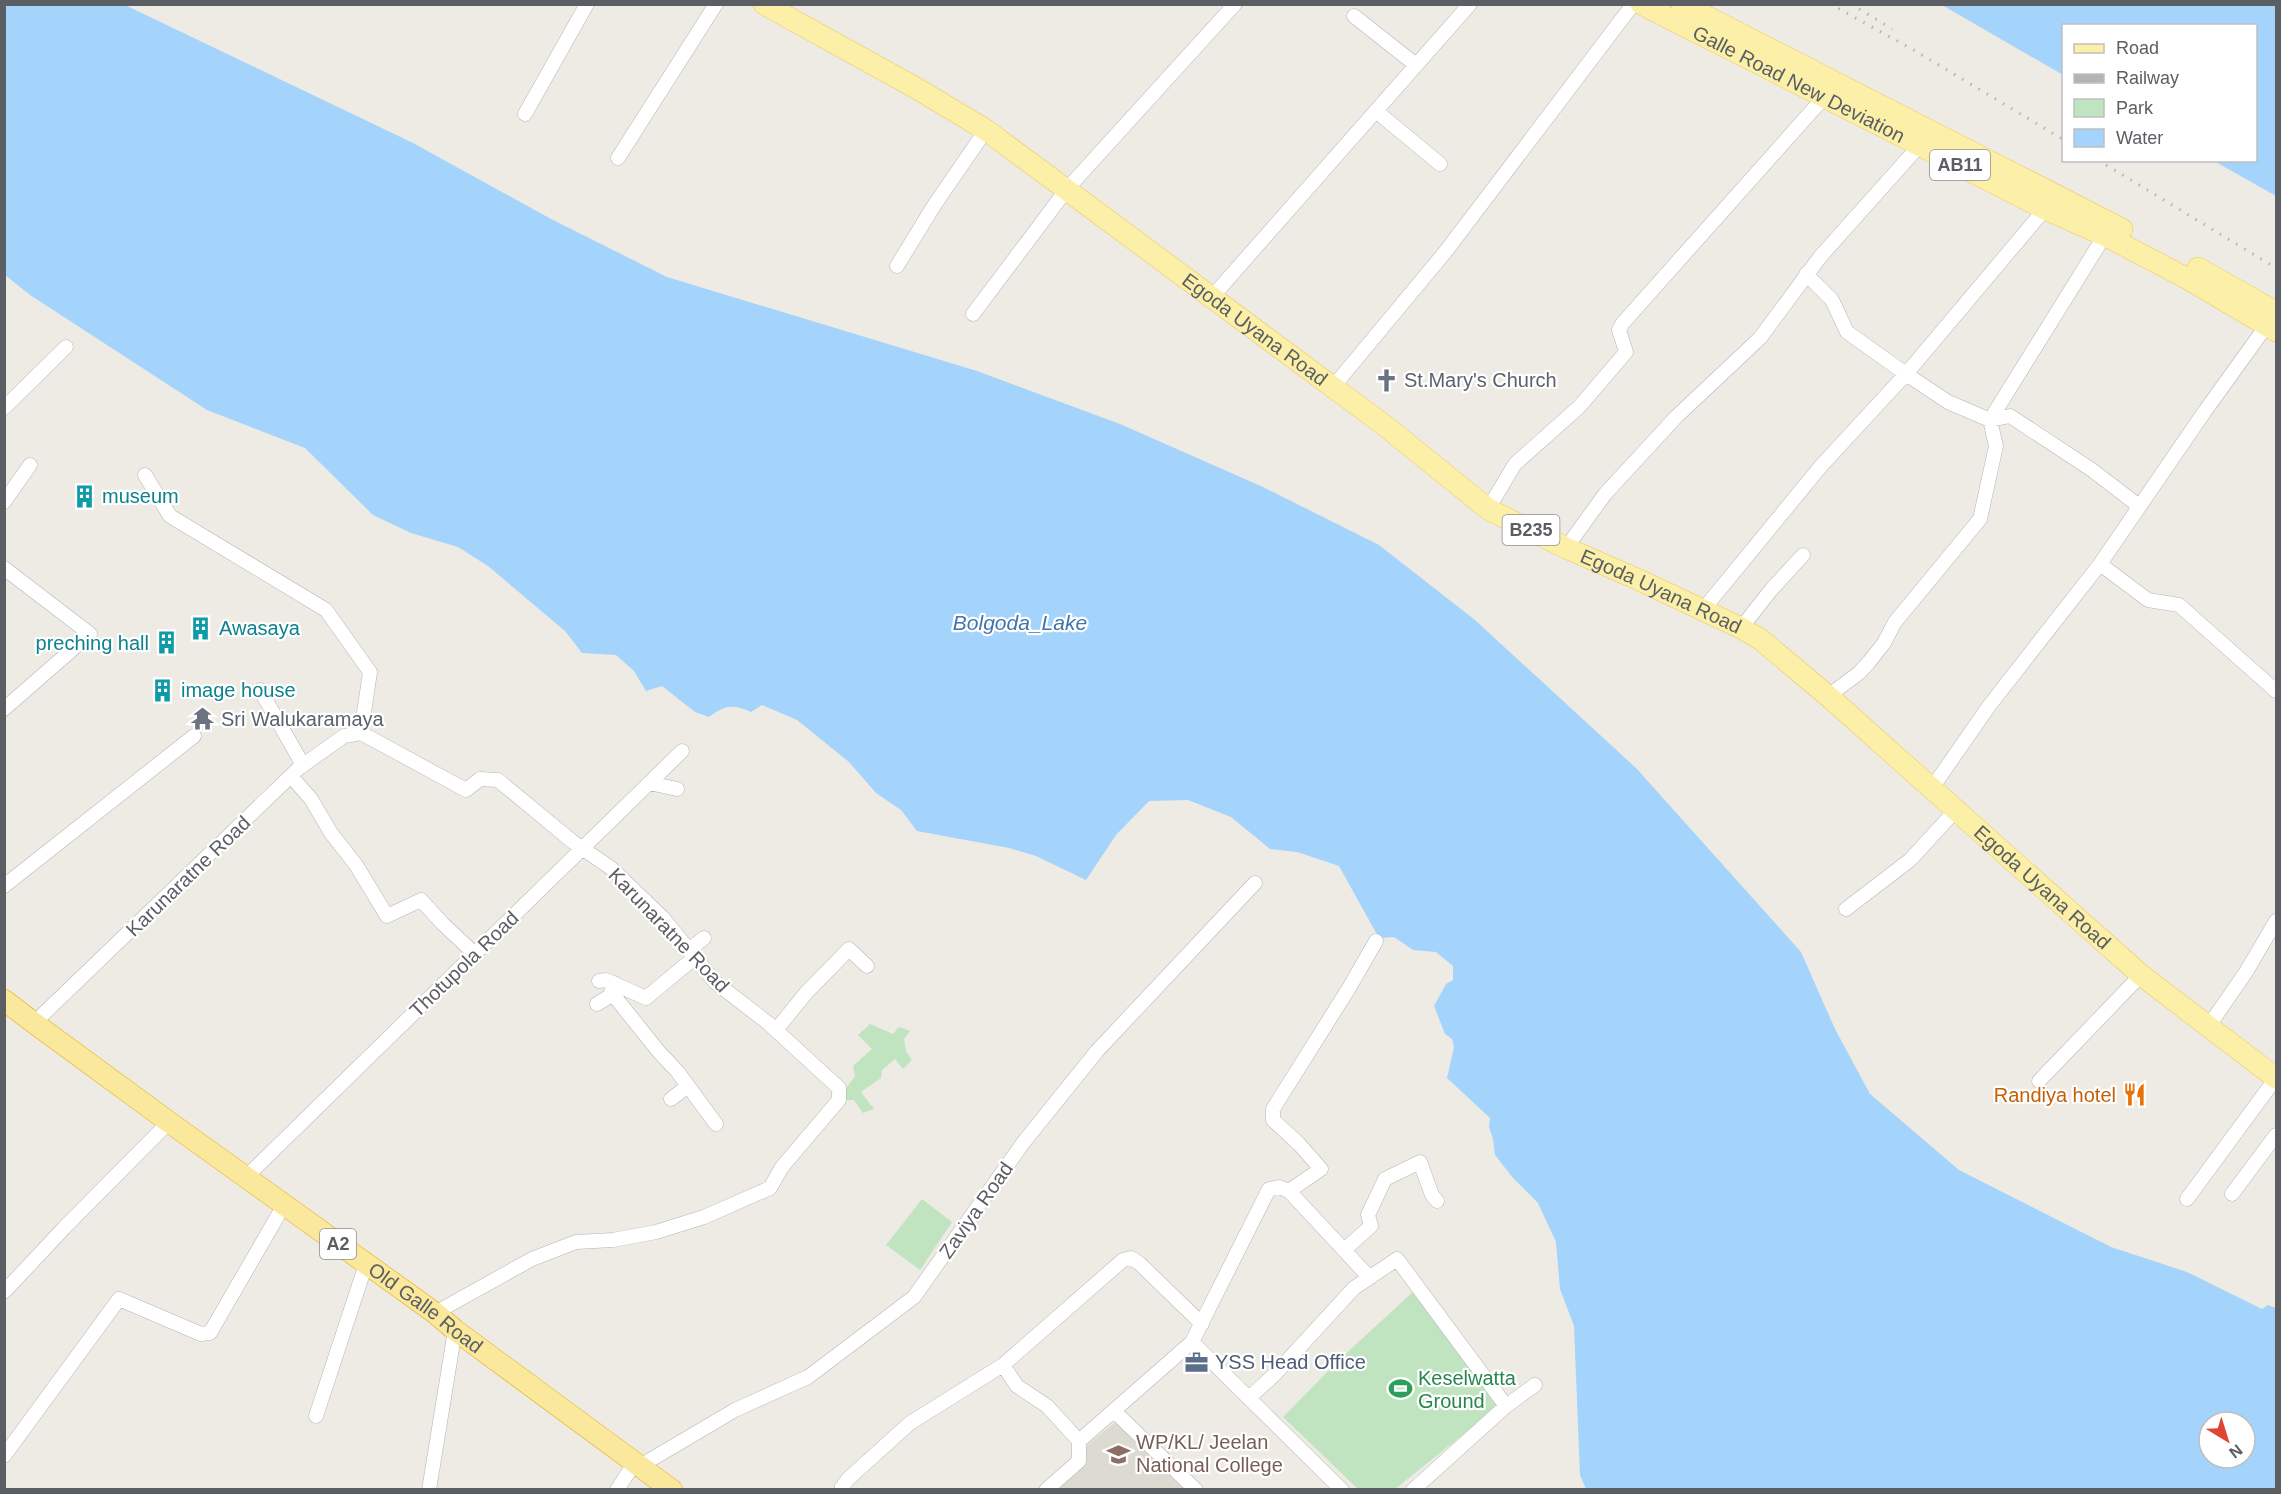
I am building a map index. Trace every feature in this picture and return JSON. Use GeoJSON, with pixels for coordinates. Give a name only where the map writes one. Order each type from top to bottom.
{"type":"FeatureCollection","features":[{"type":"Feature","properties":{"kind":"highway","name":"Old Galle Road"},"geometry":{"type":"LineString","coordinates":[[4,1000],[245,1178],[435,1313],[672,1490]]}},
{"type":"Feature","properties":{"kind":"main road","name":"Egoda Uyana Road"},"geometry":{"type":"LineString","coordinates":[[764,4],[986,130],[1384,425],[1488,509],[1760,639],[1828,696],[2141,975],[2276,1078]]}},
{"type":"Feature","properties":{"kind":"main road","name":"Galle Road New Deviation"},"geometry":{"type":"LineString","coordinates":[[1641,4],[1828,89],[2111,231],[2194,266],[2273,323]]}},
{"type":"Feature","properties":{"kind":"main road","name":"Galle Road New Deviation"},"geometry":{"type":"LineString","coordinates":[[1682,4],[1920,145],[2045,209],[2111,231]]}},
{"type":"Feature","properties":{"kind":"street"},"geometry":{"type":"LineString","coordinates":[[525,114],[587,4]]}},
{"type":"Feature","properties":{"kind":"street"},"geometry":{"type":"LineString","coordinates":[[618,158],[716,4]]}},
{"type":"Feature","properties":{"kind":"street"},"geometry":{"type":"LineString","coordinates":[[973,314],[1067,189],[1235,4]]}},
{"type":"Feature","properties":{"kind":"street"},"geometry":{"type":"LineString","coordinates":[[1212,297],[1470,4]]}},
{"type":"Feature","properties":{"kind":"street"},"geometry":{"type":"LineString","coordinates":[[1333,387],[1446,251],[1573,82],[1631,7],[1636,4]]}},
{"type":"Feature","properties":{"kind":"street"},"geometry":{"type":"LineString","coordinates":[[1354,16],[1416,65]]}},
{"type":"Feature","properties":{"kind":"street"},"geometry":{"type":"LineString","coordinates":[[1488,509],[1515,464],[1579,407],[1626,352],[1619,330],[1622,324],[1828,89]]}},
{"type":"Feature","properties":{"kind":"street"},"geometry":{"type":"LineString","coordinates":[[1376,111],[1440,164]]}},
{"type":"Feature","properties":{"kind":"street"},"geometry":{"type":"LineString","coordinates":[[897,266],[935,204],[986,130]]}},
{"type":"Feature","properties":{"kind":"street"},"geometry":{"type":"LineString","coordinates":[[1566,548],[1605,494],[1668,426],[1760,339],[1806,274],[1920,145]]}},
{"type":"Feature","properties":{"kind":"street"},"geometry":{"type":"LineString","coordinates":[[1702,610],[1821,466],[1906,374],[2045,209]]}},
{"type":"Feature","properties":{"kind":"street"},"geometry":{"type":"LineString","coordinates":[[1828,696],[1869,662],[1884,643],[1895,622],[1980,519],[1995,446],[1990,420],[2100,243],[2111,231]]}},
{"type":"Feature","properties":{"kind":"street"},"geometry":{"type":"LineString","coordinates":[[1806,274],[1832,300],[1847,332],[1906,374],[1948,402],[1990,420],[2010,416],[2092,470],[2139,506]]}},
{"type":"Feature","properties":{"kind":"street"},"geometry":{"type":"LineString","coordinates":[[1932,788],[1989,706],[2100,564],[2139,506],[2273,323]]}},
{"type":"Feature","properties":{"kind":"street"},"geometry":{"type":"LineString","coordinates":[[4,408],[66,347]]}},
{"type":"Feature","properties":{"kind":"street"},"geometry":{"type":"LineString","coordinates":[[4,502],[30,465]]}},
{"type":"Feature","properties":{"kind":"street"},"geometry":{"type":"LineString","coordinates":[[145,475],[170,516],[326,610],[370,672],[361,733]]}},
{"type":"Feature","properties":{"kind":"street"},"geometry":{"type":"LineString","coordinates":[[1741,628],[1803,555]]}},
{"type":"Feature","properties":{"kind":"street"},"geometry":{"type":"LineString","coordinates":[[2100,564],[2148,600],[2179,605],[2277,691]]}},
{"type":"Feature","properties":{"kind":"street"},"geometry":{"type":"LineString","coordinates":[[4,568],[90,634],[4,709]]}},
{"type":"Feature","properties":{"kind":"street"},"geometry":{"type":"LineString","coordinates":[[260,690],[303,765]]}},
{"type":"Feature","properties":{"kind":"street","name":"Karunaratne Road"},"geometry":{"type":"LineString","coordinates":[[34,1023],[291,776],[344,736],[361,733],[466,790],[480,778],[498,780],[573,842],[611,868],[663,918],[715,982],[776,1030],[839,1088],[839,1100],[782,1167],[770,1188],[704,1217],[656,1232],[613,1240],[576,1242],[532,1259],[435,1313]]}},
{"type":"Feature","properties":{"kind":"street"},"geometry":{"type":"LineString","coordinates":[[4,885],[194,736]]}},
{"type":"Feature","properties":{"kind":"street","name":"Thotupola Road"},"geometry":{"type":"LineString","coordinates":[[245,1178],[682,750]]}},
{"type":"Feature","properties":{"kind":"street"},"geometry":{"type":"LineString","coordinates":[[291,776],[311,799],[387,916],[421,900],[475,954]]}},
{"type":"Feature","properties":{"kind":"street"},"geometry":{"type":"LineString","coordinates":[[649,783],[676,789]]}},
{"type":"Feature","properties":{"kind":"street"},"geometry":{"type":"LineString","coordinates":[[1846,909],[1910,860],[1956,810]]}},
{"type":"Feature","properties":{"kind":"street","name":"Zaviya Road"},"geometry":{"type":"LineString","coordinates":[[638,1464],[735,1410],[808,1377],[914,1298],[1023,1143],[1097,1052],[1255,883]]}},
{"type":"Feature","properties":{"kind":"street"},"geometry":{"type":"LineString","coordinates":[[2208,1027],[2246,972],[2277,921]]}},
{"type":"Feature","properties":{"kind":"street"},"geometry":{"type":"LineString","coordinates":[[599,981],[612,990],[646,998],[704,938]]}},
{"type":"Feature","properties":{"kind":"street"},"geometry":{"type":"LineString","coordinates":[[1289,1191],[1321,1169],[1273,1120],[1273,1109],[1376,941]]}},
{"type":"Feature","properties":{"kind":"street"},"geometry":{"type":"LineString","coordinates":[[776,1030],[806,993],[849,949],[867,966]]}},
{"type":"Feature","properties":{"kind":"street"},"geometry":{"type":"LineString","coordinates":[[2039,1081],[2141,975]]}},
{"type":"Feature","properties":{"kind":"street"},"geometry":{"type":"LineString","coordinates":[[597,1004],[612,990]]}},
{"type":"Feature","properties":{"kind":"street"},"geometry":{"type":"LineString","coordinates":[[612,990],[615,997],[716,1124]]}},
{"type":"Feature","properties":{"kind":"street"},"geometry":{"type":"LineString","coordinates":[[2187,1199],[2276,1078]]}},
{"type":"Feature","properties":{"kind":"street"},"geometry":{"type":"LineString","coordinates":[[671,1099],[688,1086]]}},
{"type":"Feature","properties":{"kind":"street"},"geometry":{"type":"LineString","coordinates":[[4,1292],[169,1122]]}},
{"type":"Feature","properties":{"kind":"street"},"geometry":{"type":"LineString","coordinates":[[2232,1194],[2277,1135]]}},
{"type":"Feature","properties":{"kind":"street"},"geometry":{"type":"LineString","coordinates":[[1344,1250],[1371,1226],[1368,1215],[1385,1179],[1420,1162],[1432,1195],[1437,1201]]}},
{"type":"Feature","properties":{"kind":"street"},"geometry":{"type":"LineString","coordinates":[[1079,1442],[1192,1342],[1269,1189],[1279,1187],[1289,1191],[1369,1277]]}},
{"type":"Feature","properties":{"kind":"street"},"geometry":{"type":"LineString","coordinates":[[4,1456],[119,1299],[201,1334],[210,1333],[284,1205]]}},
{"type":"Feature","properties":{"kind":"street"},"geometry":{"type":"LineString","coordinates":[[844,1490],[842,1487],[848,1479],[910,1423],[1003,1365],[1123,1260],[1131,1258],[1202,1324]]}},
{"type":"Feature","properties":{"kind":"street"},"geometry":{"type":"LineString","coordinates":[[1249,1398],[1275,1374],[1354,1288],[1397,1258],[1506,1406]]}},
{"type":"Feature","properties":{"kind":"street"},"geometry":{"type":"LineString","coordinates":[[316,1416],[366,1264]]}},
{"type":"Feature","properties":{"kind":"street"},"geometry":{"type":"LineString","coordinates":[[429,1490],[455,1330]]}},
{"type":"Feature","properties":{"kind":"street"},"geometry":{"type":"LineString","coordinates":[[1192,1342],[1342,1490]]}},
{"type":"Feature","properties":{"kind":"street"},"geometry":{"type":"LineString","coordinates":[[1003,1365],[1017,1386],[1047,1406],[1079,1442],[1078,1461],[1046,1490]]}},
{"type":"Feature","properties":{"kind":"street"},"geometry":{"type":"LineString","coordinates":[[1413,1490],[1506,1406],[1535,1385]]}},
{"type":"Feature","properties":{"kind":"street"},"geometry":{"type":"LineString","coordinates":[[1114,1411],[1196,1490]]}},
{"type":"Feature","properties":{"kind":"street"},"geometry":{"type":"LineString","coordinates":[[617,1490],[638,1464]]}},
{"type":"Feature","properties":{"kind":"shaded area","name":"WP/KL/ Jeelan National College"},"geometry":{"type":"Polygon","coordinates":[[[1118,1420],[1190,1490],[1050,1490],[1080,1463],[1088,1444],[1118,1420]]]}},
{"type":"Feature","properties":{"kind":"green space"},"geometry":{"type":"Polygon","coordinates":[[[870,1024],[893,1034],[899,1027],[910,1031],[904,1039],[906,1052],[912,1060],[903,1069],[895,1059],[882,1070],[881,1078],[861,1092],[874,1109],[863,1113],[854,1100],[843,1100],[845,1090],[855,1076],[853,1066],[872,1049],[858,1035],[870,1024]]]}},
{"type":"Feature","properties":{"kind":"green space"},"geometry":{"type":"Polygon","coordinates":[[[922,1199],[952,1222],[920,1270],[886,1245],[922,1199]]]}},
{"type":"Feature","properties":{"kind":"green space","name":"Keselwatta Ground"},"geometry":{"type":"Polygon","coordinates":[[[1414,1291],[1500,1405],[1395,1489],[1358,1489],[1283,1417],[1340,1359],[1414,1291]]]}},
{"type":"Feature","properties":{"kind":"water","name":"Bolgoda_Lake"},"geometry":{"type":"Polygon","coordinates":[[[4,5],[125,5],[413,143],[551,219],[667,277],[977,371],[1120,424],[1263,487],[1379,545],[1475,620],[1636,768],[1801,952],[1835,1029],[1870,1094],[1959,1170],[2111,1247],[2187,1272],[2262,1309],[2268,1305],[2276,1308],[2276,1489],[1586,1489],[1580,1475],[1574,1326],[1560,1289],[1556,1242],[1538,1203],[1513,1178],[1495,1155],[1489,1127],[1490,1118],[1447,1078],[1454,1047],[1452,1039],[1445,1034],[1434,1006],[1446,984],[1453,980],[1453,966],[1436,952],[1413,950],[1394,937],[1379,938],[1339,866],[1297,852],[1270,849],[1231,817],[1188,800],[1149,801],[1116,835],[1086,880],[1036,856],[1009,848],[917,831],[901,810],[876,793],[849,762],[797,720],[762,705],[751,712],[729,707],[709,717],[695,712],[662,686],[646,691],[634,671],[616,655],[582,653],[565,631],[488,566],[458,547],[411,533],[373,515],[305,448],[207,410],[30,295],[5,275],[4,5]]]}},
{"type":"Feature","properties":{"kind":"water"},"geometry":{"type":"Polygon","coordinates":[[[1942,5],[2276,5],[2276,196],[2216,162],[2257,162],[2257,24],[2062,24],[2062,74],[1942,5]]]}},
{"type":"Feature","properties":{"kind":"railway"},"geometry":{"type":"LineString","coordinates":[[1830,4],[1912,49],[2062,139]]}},
{"type":"Feature","properties":{"kind":"railway"},"geometry":{"type":"LineString","coordinates":[[1851,4],[1892,29]]}},
{"type":"Feature","properties":{"kind":"railway"},"geometry":{"type":"LineString","coordinates":[[2101,162],[2276,268]]}},
{"type":"Feature","properties":{"kind":"place","name":"St.Mary's Church"},"geometry":{"type":"Point","coordinates":[1386,380]}},
{"type":"Feature","properties":{"kind":"place","name":"museum"},"geometry":{"type":"Point","coordinates":[84,496]}},
{"type":"Feature","properties":{"kind":"place","name":"Awasaya"},"geometry":{"type":"Point","coordinates":[201,628]}},
{"type":"Feature","properties":{"kind":"place","name":"preching hall"},"geometry":{"type":"Point","coordinates":[167,643]}},
{"type":"Feature","properties":{"kind":"place","name":"image house"},"geometry":{"type":"Point","coordinates":[163,690]}},
{"type":"Feature","properties":{"kind":"place","name":"Sri Walukaramaya"},"geometry":{"type":"Point","coordinates":[203,719]}},
{"type":"Feature","properties":{"kind":"place","name":"Randiya hotel"},"geometry":{"type":"Point","coordinates":[2134,1095]}},
{"type":"Feature","properties":{"kind":"place","name":"YSS Head Office"},"geometry":{"type":"Point","coordinates":[1197,1362]}},
{"type":"Feature","properties":{"kind":"place","name":"Keselwatta Ground"},"geometry":{"type":"Point","coordinates":[1400,1389]}},
{"type":"Feature","properties":{"kind":"place","name":"WP/KL/ Jeelan National College"},"geometry":{"type":"Point","coordinates":[1118,1454]}}]}
